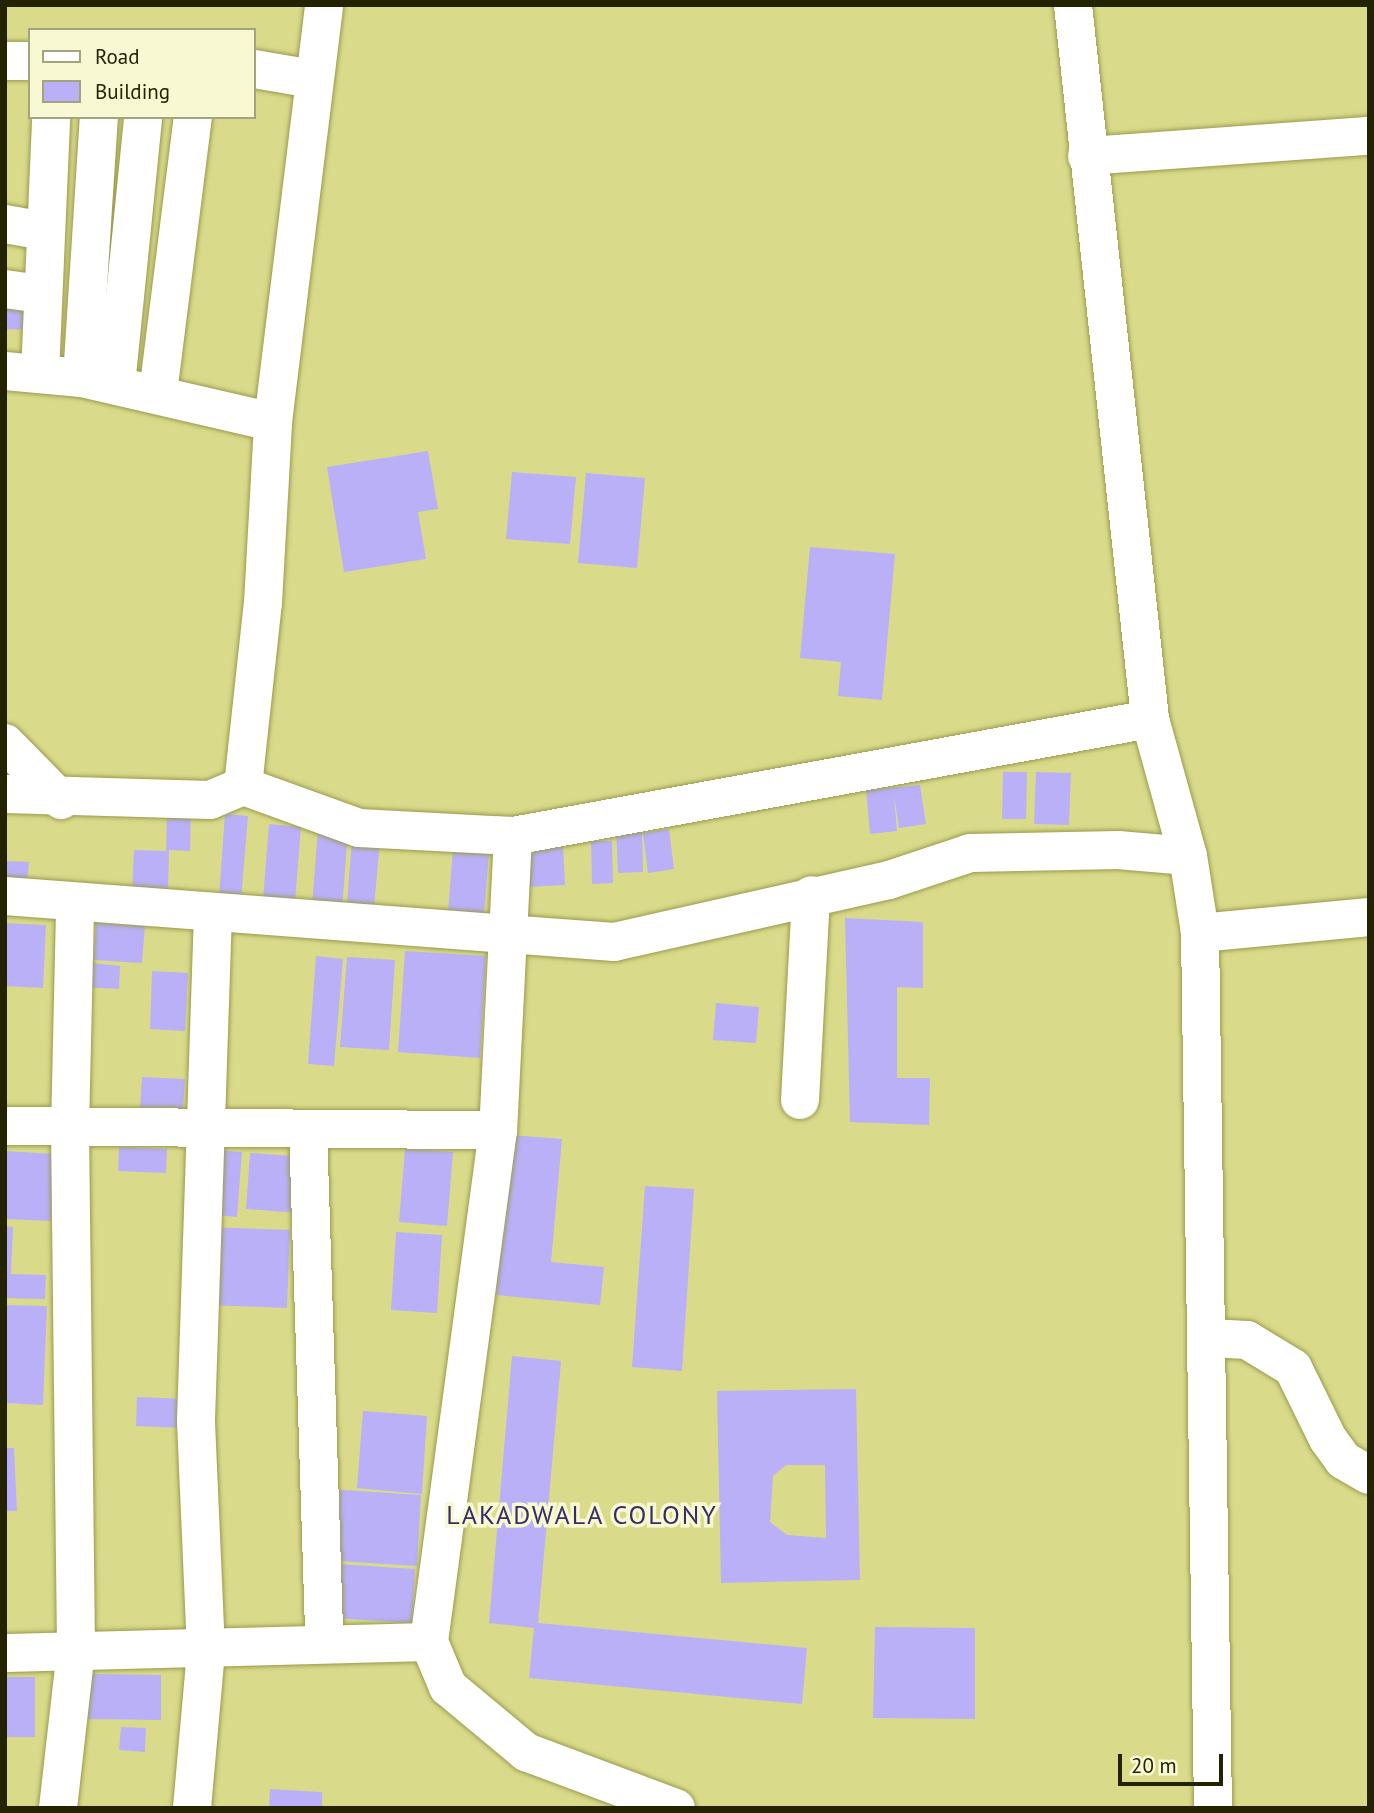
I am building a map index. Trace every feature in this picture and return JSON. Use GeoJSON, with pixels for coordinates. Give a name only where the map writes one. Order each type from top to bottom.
{"type":"FeatureCollection","features":[{"type":"Feature","properties":{"kind":"street"},"geometry":{"type":"LineString","coordinates":[[243,786],[273,422],[324,5]]}},
{"type":"Feature","properties":{"kind":"street"},"geometry":{"type":"LineString","coordinates":[[1073,5],[1087,156],[1150,719],[1188,856],[1200,933],[1209,1338],[1213,1808]]}},
{"type":"Feature","properties":{"kind":"street"},"geometry":{"type":"LineString","coordinates":[[5,61],[28,61]]}},
{"type":"Feature","properties":{"kind":"street"},"geometry":{"type":"LineString","coordinates":[[256,69],[313,79]]}},
{"type":"Feature","properties":{"kind":"street"},"geometry":{"type":"LineString","coordinates":[[51,119],[44,231],[23,292],[23,372],[158,393],[273,422]]}},
{"type":"Feature","properties":{"kind":"street"},"geometry":{"type":"LineString","coordinates":[[99,119],[99,382]]}},
{"type":"Feature","properties":{"kind":"street"},"geometry":{"type":"LineString","coordinates":[[99,382],[143,119]]}},
{"type":"Feature","properties":{"kind":"street"},"geometry":{"type":"LineString","coordinates":[[158,393],[193,119]]}},
{"type":"Feature","properties":{"kind":"street"},"geometry":{"type":"LineString","coordinates":[[1087,156],[1369,136]]}},
{"type":"Feature","properties":{"kind":"street"},"geometry":{"type":"LineString","coordinates":[[5,225],[44,231]]}},
{"type":"Feature","properties":{"kind":"street"},"geometry":{"type":"LineString","coordinates":[[5,794],[61,800],[210,800],[243,786],[359,828],[513,836],[1150,719]]}},
{"type":"Feature","properties":{"kind":"street"},"geometry":{"type":"LineString","coordinates":[[5,743],[61,800]]}},
{"type":"Feature","properties":{"kind":"street"},"geometry":{"type":"LineString","coordinates":[[513,836],[498,1130],[429,1642],[448,1687],[515,1745],[676,1808]]}},
{"type":"Feature","properties":{"kind":"street"},"geometry":{"type":"LineString","coordinates":[[5,897],[75,905],[213,912],[614,942],[811,895],[889,880],[970,853],[1118,850],[1188,856]]}},
{"type":"Feature","properties":{"kind":"street"},"geometry":{"type":"LineString","coordinates":[[800,1100],[811,895]]}},
{"type":"Feature","properties":{"kind":"street"},"geometry":{"type":"LineString","coordinates":[[58,1808],[76,1649],[70,1130],[75,905]]}},
{"type":"Feature","properties":{"kind":"street"},"geometry":{"type":"LineString","coordinates":[[192,1808],[206,1651],[196,1420],[209,1130],[213,912]]}},
{"type":"Feature","properties":{"kind":"street"},"geometry":{"type":"LineString","coordinates":[[1200,933],[1369,917]]}},
{"type":"Feature","properties":{"kind":"street"},"geometry":{"type":"LineString","coordinates":[[5,1126],[70,1130],[498,1130]]}},
{"type":"Feature","properties":{"kind":"street"},"geometry":{"type":"LineString","coordinates":[[308,1129],[324,1629]]}},
{"type":"Feature","properties":{"kind":"street"},"geometry":{"type":"LineString","coordinates":[[1209,1338],[1247,1340],[1293,1368],[1328,1439],[1343,1460],[1369,1475]]}},
{"type":"Feature","properties":{"kind":"street"},"geometry":{"type":"LineString","coordinates":[[5,1653],[76,1649],[206,1651],[429,1642]]}},
{"type":"Feature","properties":{"kind":"building"},"geometry":{"type":"Polygon","coordinates":[[[5,294],[36,295],[33,330],[5,329],[5,294]]]}},
{"type":"Feature","properties":{"kind":"building"},"geometry":{"type":"Polygon","coordinates":[[[428,451],[438,509],[418,512],[426,559],[344,572],[327,467],[428,451]]]}},
{"type":"Feature","properties":{"kind":"building"},"geometry":{"type":"Polygon","coordinates":[[[512,472],[576,477],[570,544],[506,539],[512,472]]]}},
{"type":"Feature","properties":{"kind":"building"},"geometry":{"type":"Polygon","coordinates":[[[586,473],[645,478],[637,568],[578,563],[586,473]]]}},
{"type":"Feature","properties":{"kind":"building"},"geometry":{"type":"Polygon","coordinates":[[[810,547],[895,554],[882,700],[838,696],[841,662],[800,658],[810,547]]]}},
{"type":"Feature","properties":{"kind":"building"},"geometry":{"type":"Polygon","coordinates":[[[1003,772],[1027,772],[1026,819],[1002,819],[1003,772]]]}},
{"type":"Feature","properties":{"kind":"building"},"geometry":{"type":"Polygon","coordinates":[[[1036,772],[1071,773],[1069,825],[1034,824],[1036,772]]]}},
{"type":"Feature","properties":{"kind":"building"},"geometry":{"type":"Polygon","coordinates":[[[920,785],[926,824],[899,828],[894,795],[897,831],[870,834],[866,790],[920,785]]]}},
{"type":"Feature","properties":{"kind":"building"},"geometry":{"type":"Polygon","coordinates":[[[167,811],[191,812],[190,851],[169,850],[168,894],[132,893],[134,850],[166,851],[167,811]]]}},
{"type":"Feature","properties":{"kind":"building"},"geometry":{"type":"Polygon","coordinates":[[[225,814],[248,816],[241,899],[219,897],[225,814]]]}},
{"type":"Feature","properties":{"kind":"building"},"geometry":{"type":"Polygon","coordinates":[[[269,824],[301,827],[295,902],[263,899],[269,824]]]}},
{"type":"Feature","properties":{"kind":"building"},"geometry":{"type":"Polygon","coordinates":[[[318,828],[348,830],[342,910],[312,907],[318,828]]]}},
{"type":"Feature","properties":{"kind":"building"},"geometry":{"type":"Polygon","coordinates":[[[669,829],[674,869],[648,873],[643,833],[669,829]]]}},
{"type":"Feature","properties":{"kind":"building"},"geometry":{"type":"Polygon","coordinates":[[[642,831],[643,872],[618,873],[616,832],[642,831]]]}},
{"type":"Feature","properties":{"kind":"building"},"geometry":{"type":"Polygon","coordinates":[[[352,839],[380,841],[373,918],[346,916],[352,839]]]}},
{"type":"Feature","properties":{"kind":"building"},"geometry":{"type":"Polygon","coordinates":[[[591,841],[612,841],[613,883],[592,884],[591,841]]]}},
{"type":"Feature","properties":{"kind":"building"},"geometry":{"type":"Polygon","coordinates":[[[563,846],[565,885],[526,887],[524,848],[563,846]]]}},
{"type":"Feature","properties":{"kind":"building"},"geometry":{"type":"Polygon","coordinates":[[[453,849],[489,852],[483,927],[447,925],[453,849]]]}},
{"type":"Feature","properties":{"kind":"building"},"geometry":{"type":"Polygon","coordinates":[[[5,861],[29,862],[27,882],[5,881],[5,861]]]}},
{"type":"Feature","properties":{"kind":"building"},"geometry":{"type":"Polygon","coordinates":[[[845,918],[923,922],[923,988],[897,987],[897,1078],[930,1078],[929,1125],[850,1122],[845,918]]]}},
{"type":"Feature","properties":{"kind":"building"},"geometry":{"type":"Polygon","coordinates":[[[5,923],[46,925],[43,988],[5,986],[5,923]]]}},
{"type":"Feature","properties":{"kind":"building"},"geometry":{"type":"Polygon","coordinates":[[[96,923],[145,926],[142,963],[94,960],[96,923]]]}},
{"type":"Feature","properties":{"kind":"building"},"geometry":{"type":"Polygon","coordinates":[[[405,951],[486,956],[480,1058],[398,1052],[405,951]]]}},
{"type":"Feature","properties":{"kind":"building"},"geometry":{"type":"Polygon","coordinates":[[[316,956],[343,959],[334,1066],[308,1064],[316,956]]]}},
{"type":"Feature","properties":{"kind":"building"},"geometry":{"type":"Polygon","coordinates":[[[347,957],[395,960],[389,1050],[340,1047],[347,957]]]}},
{"type":"Feature","properties":{"kind":"building"},"geometry":{"type":"Polygon","coordinates":[[[83,962],[120,966],[119,989],[81,987],[83,962]]]}},
{"type":"Feature","properties":{"kind":"building"},"geometry":{"type":"Polygon","coordinates":[[[152,971],[188,973],[185,1031],[150,1029],[152,971]]]}},
{"type":"Feature","properties":{"kind":"building"},"geometry":{"type":"Polygon","coordinates":[[[716,1003],[759,1007],[756,1043],[713,1040],[716,1003]]]}},
{"type":"Feature","properties":{"kind":"building"},"geometry":{"type":"Polygon","coordinates":[[[142,1077],[185,1079],[182,1124],[139,1122],[142,1077]]]}},
{"type":"Feature","properties":{"kind":"building"},"geometry":{"type":"Polygon","coordinates":[[[511,1135],[562,1139],[551,1262],[604,1267],[600,1305],[496,1295],[511,1135]]]}},
{"type":"Feature","properties":{"kind":"building"},"geometry":{"type":"Polygon","coordinates":[[[119,1147],[167,1149],[166,1173],[118,1171],[119,1147]]]}},
{"type":"Feature","properties":{"kind":"building"},"geometry":{"type":"Polygon","coordinates":[[[405,1149],[453,1152],[447,1226],[399,1222],[405,1149]]]}},
{"type":"Feature","properties":{"kind":"building"},"geometry":{"type":"Polygon","coordinates":[[[213,1150],[242,1152],[237,1217],[208,1214],[213,1150]]]}},
{"type":"Feature","properties":{"kind":"building"},"geometry":{"type":"Polygon","coordinates":[[[5,1151],[54,1154],[51,1221],[5,1219],[5,1151]]]}},
{"type":"Feature","properties":{"kind":"building"},"geometry":{"type":"Polygon","coordinates":[[[250,1153],[305,1157],[300,1213],[246,1209],[250,1153]]]}},
{"type":"Feature","properties":{"kind":"building"},"geometry":{"type":"Polygon","coordinates":[[[645,1186],[694,1189],[682,1371],[632,1367],[645,1186]]]}},
{"type":"Feature","properties":{"kind":"building"},"geometry":{"type":"Polygon","coordinates":[[[5,1226],[13,1227],[11,1274],[46,1275],[45,1299],[5,1298],[5,1226]]]}},
{"type":"Feature","properties":{"kind":"building"},"geometry":{"type":"Polygon","coordinates":[[[208,1227],[290,1230],[287,1308],[205,1305],[208,1227]]]}},
{"type":"Feature","properties":{"kind":"building"},"geometry":{"type":"Polygon","coordinates":[[[396,1232],[442,1235],[437,1313],[391,1310],[396,1232]]]}},
{"type":"Feature","properties":{"kind":"building"},"geometry":{"type":"Polygon","coordinates":[[[5,1305],[47,1306],[43,1405],[5,1403],[5,1305]]]}},
{"type":"Feature","properties":{"kind":"building"},"geometry":{"type":"Polygon","coordinates":[[[512,1356],[561,1361],[538,1623],[807,1648],[802,1704],[529,1678],[534,1628],[489,1623],[512,1356]]]}},
{"type":"Feature","properties":{"kind":"building"},"geometry":{"type":"Polygon","coordinates":[[[856,1389],[860,1580],[721,1583],[717,1391],[856,1389]],[[786,1465],[773,1476],[770,1522],[787,1535],[826,1538],[825,1465],[786,1465]]]}},
{"type":"Feature","properties":{"kind":"building"},"geometry":{"type":"Polygon","coordinates":[[[137,1397],[185,1399],[183,1428],[136,1426],[137,1397]]]}},
{"type":"Feature","properties":{"kind":"building"},"geometry":{"type":"Polygon","coordinates":[[[363,1411],[427,1416],[422,1494],[357,1488],[363,1411]]]}},
{"type":"Feature","properties":{"kind":"building"},"geometry":{"type":"Polygon","coordinates":[[[5,1448],[14,1448],[17,1511],[5,1511],[5,1448]]]}},
{"type":"Feature","properties":{"kind":"building"},"geometry":{"type":"Polygon","coordinates":[[[328,1489],[421,1495],[417,1566],[323,1560],[328,1489]]]}},
{"type":"Feature","properties":{"kind":"building"},"geometry":{"type":"Polygon","coordinates":[[[338,1564],[415,1569],[412,1623],[335,1618],[338,1564]]]}},
{"type":"Feature","properties":{"kind":"building"},"geometry":{"type":"Polygon","coordinates":[[[875,1627],[975,1628],[975,1719],[873,1718],[875,1627]]]}},
{"type":"Feature","properties":{"kind":"building"},"geometry":{"type":"Polygon","coordinates":[[[88,1674],[161,1675],[161,1720],[87,1719],[88,1674]]]}},
{"type":"Feature","properties":{"kind":"building"},"geometry":{"type":"Polygon","coordinates":[[[5,1677],[35,1677],[35,1737],[5,1737],[5,1677]]]}},
{"type":"Feature","properties":{"kind":"building"},"geometry":{"type":"Polygon","coordinates":[[[121,1727],[146,1728],[145,1752],[119,1750],[121,1727]]]}},
{"type":"Feature","properties":{"kind":"building"},"geometry":{"type":"Polygon","coordinates":[[[270,1789],[322,1792],[322,1808],[269,1808],[270,1789]]]}},
{"type":"Feature","properties":{"kind":"district","name":"LAKADWALA COLONY"},"geometry":{"type":"Point","coordinates":[582,1515]}}]}
